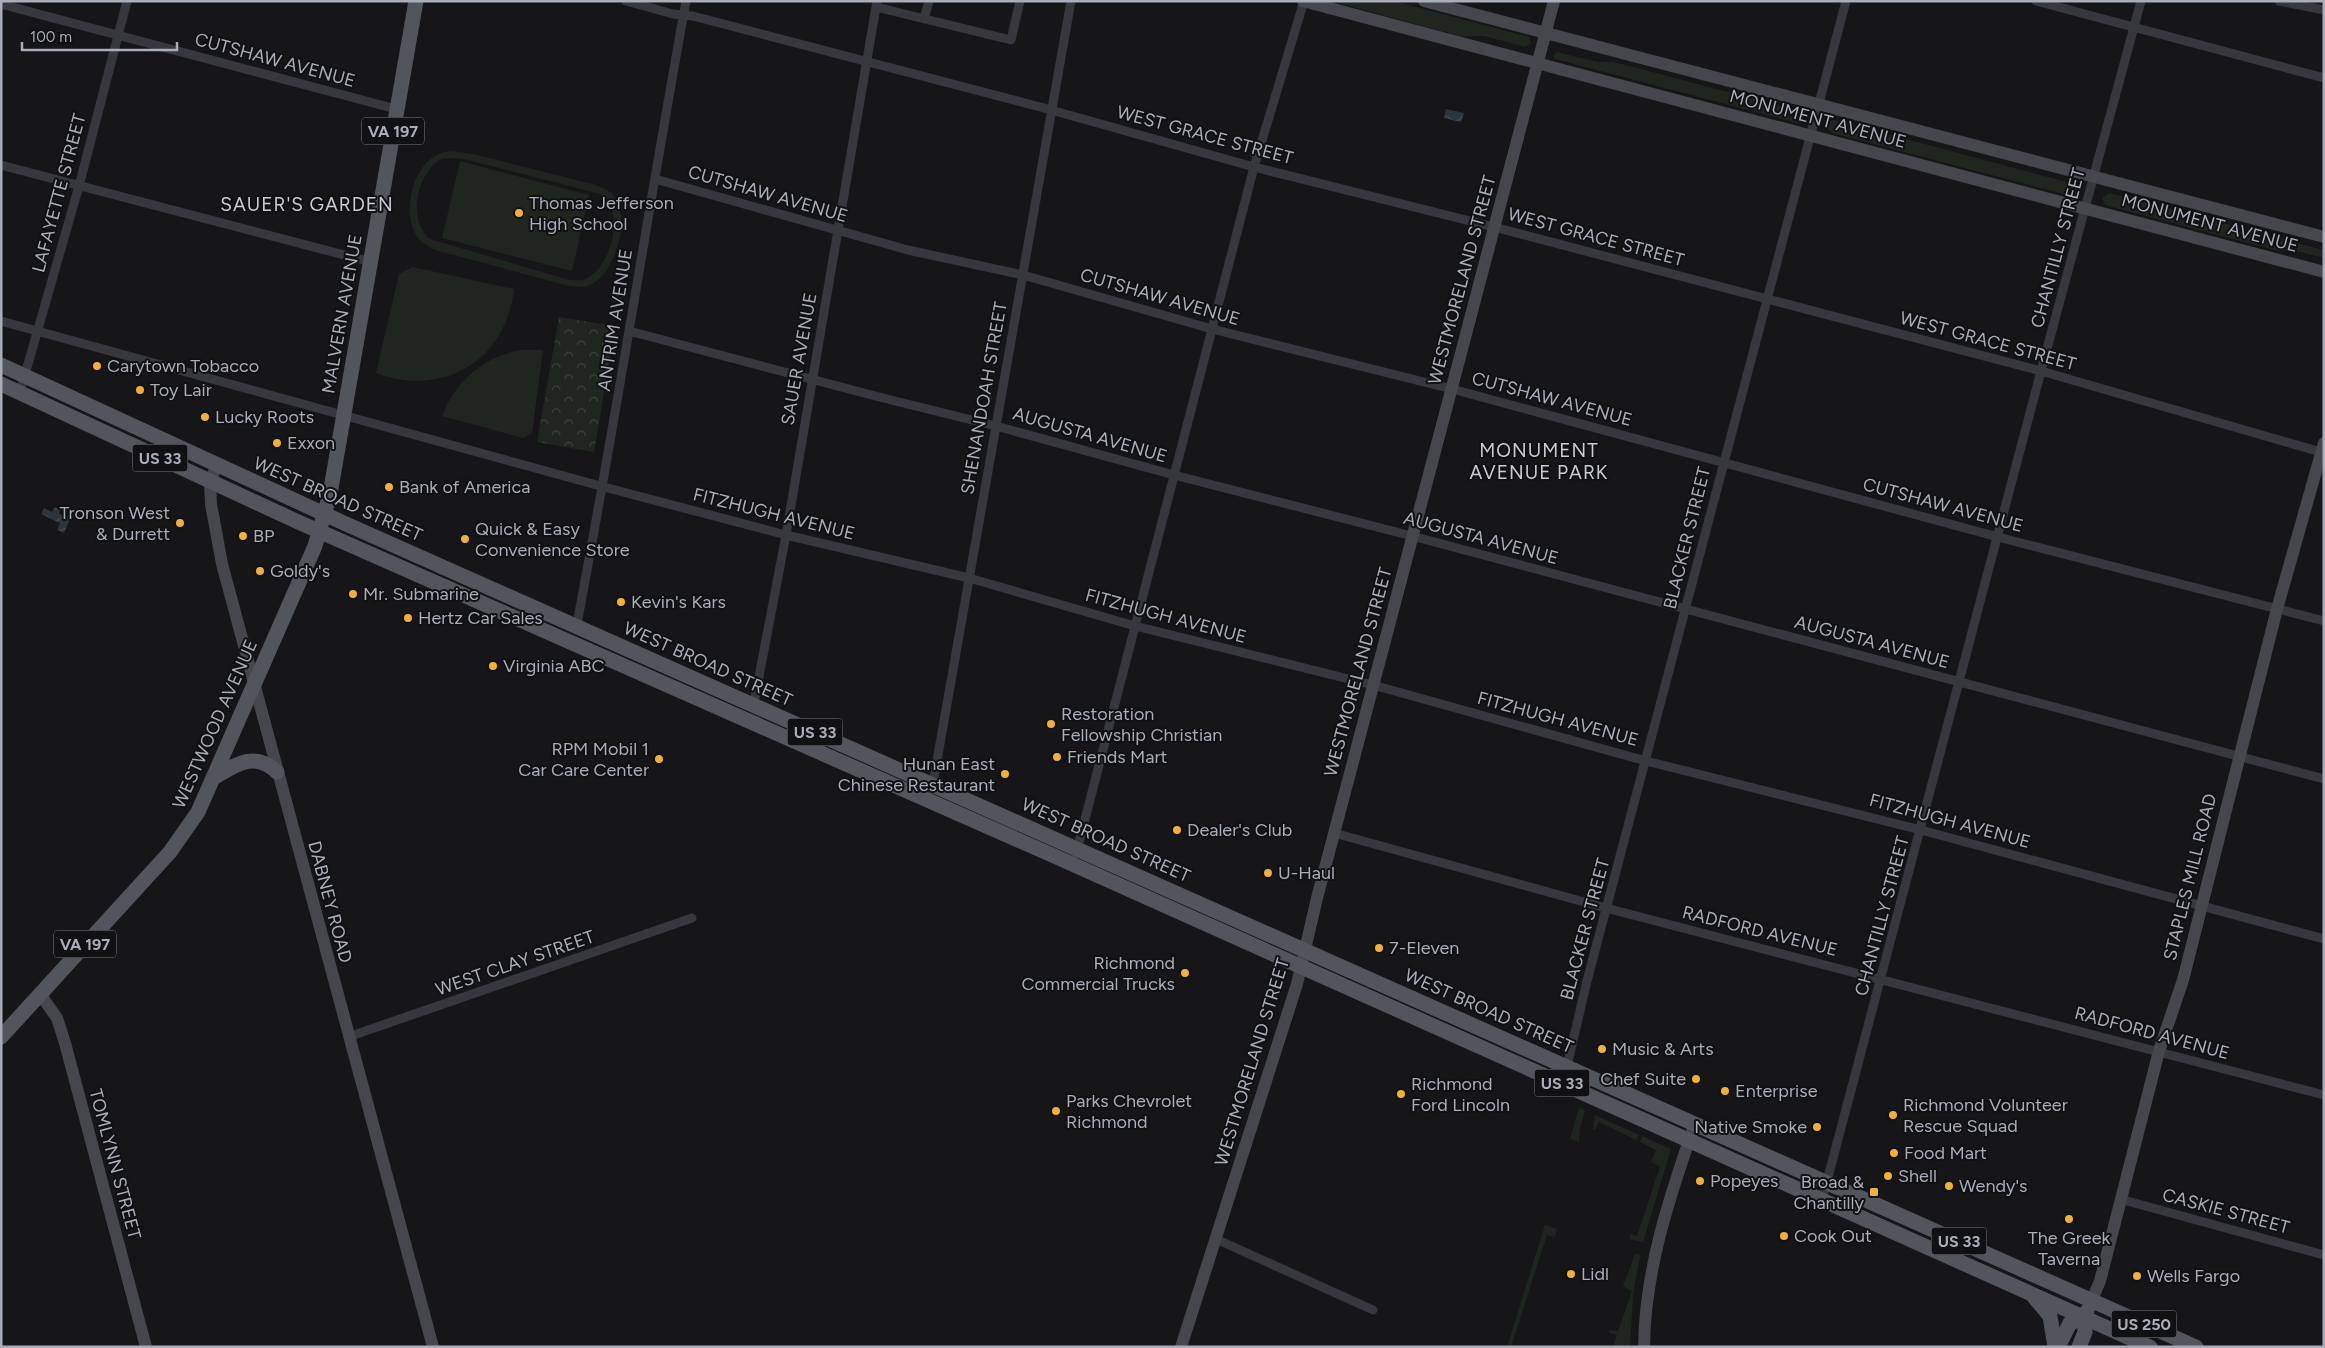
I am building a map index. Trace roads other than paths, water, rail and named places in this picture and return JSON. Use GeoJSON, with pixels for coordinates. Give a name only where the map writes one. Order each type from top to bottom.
{"type":"FeatureCollection","features":[{"type":"Feature","properties":{"kind":"main road","name":"MALVERN AVENUE"},"geometry":{"type":"LineString","coordinates":[[325,515],[416,1]]}},
{"type":"Feature","properties":{"kind":"main road","name":"WEST BROAD STREET"},"geometry":{"type":"LineString","coordinates":[[1,365],[325,515],[1567,1065],[2196,1347]]}},
{"type":"Feature","properties":{"kind":"main road","name":"WEST BROAD STREET"},"geometry":{"type":"LineString","coordinates":[[1,384],[320,531],[1073,864],[2150,1347]]}},
{"type":"Feature","properties":{"kind":"main road","name":"WESTWOOD AVENUE"},"geometry":{"type":"LineString","coordinates":[[1,1037],[180,840],[198,812],[215,777],[320,531],[325,515]]}},
{"type":"Feature","properties":{"kind":"main road"},"geometry":{"type":"LineString","coordinates":[[215,777],[239,764],[250,761],[268,763],[277,772]]}},
{"type":"Feature","properties":{"kind":"main road","name":"US 33"},"geometry":{"type":"LineString","coordinates":[[2029,1292],[2050,1316],[2056,1347]]}},
{"type":"Feature","properties":{"kind":"main road","name":"STAPLES MILL ROAD"},"geometry":{"type":"LineString","coordinates":[[2079,1347],[2085,1332],[2084,1317],[2092,1300]]}},
{"type":"Feature","properties":{"kind":"main road","name":"STAPLES MILL ROAD"},"geometry":{"type":"LineString","coordinates":[[2056,1347],[2070,1323],[2084,1317]]}},
{"type":"Feature","properties":{"kind":"street","name":"LAFAYETTE STREET"},"geometry":{"type":"LineString","coordinates":[[20,392],[79,186],[127,1]]}},
{"type":"Feature","properties":{"kind":"street","name":"WEST GRACE STREET"},"geometry":{"type":"LineString","coordinates":[[626,1],[1052,110],[1254,167],[1494,227],[2041,371],[2323,449]]}},
{"type":"Feature","properties":{"kind":"street","name":"ANTRIM AVENUE"},"geometry":{"type":"LineString","coordinates":[[573,643],[604,487],[686,1]]}},
{"type":"Feature","properties":{"kind":"street"},"geometry":{"type":"LineString","coordinates":[[924,19],[929,1]]}},
{"type":"Feature","properties":{"kind":"street"},"geometry":{"type":"LineString","coordinates":[[877,4],[924,19],[1011,40],[1020,1]]}},
{"type":"Feature","properties":{"kind":"street","name":"SHENANDOAH STREET"},"geometry":{"type":"LineString","coordinates":[[930,801],[1071,1]]}},
{"type":"Feature","properties":{"kind":"street"},"geometry":{"type":"LineString","coordinates":[[1073,864],[1254,167],[1303,1]]}},
{"type":"Feature","properties":{"kind":"street","name":"MONUMENT AVENUE"},"geometry":{"type":"LineString","coordinates":[[1303,1],[2324,272]]}},
{"type":"Feature","properties":{"kind":"street","name":"MONUMENT AVENUE"},"geometry":{"type":"LineString","coordinates":[[1424,1],[2324,237]]}},
{"type":"Feature","properties":{"kind":"street","name":"WESTMORELAND STREET"},"geometry":{"type":"LineString","coordinates":[[1181,1347],[1301,966],[1334,833],[1554,1]]}},
{"type":"Feature","properties":{"kind":"street","name":"BLACKER STREET"},"geometry":{"type":"LineString","coordinates":[[1563,1083],[1606,908],[1706,535],[1723,463],[1769,300],[1786,222],[1846,1]]}},
{"type":"Feature","properties":{"kind":"street"},"geometry":{"type":"LineString","coordinates":[[2036,1],[2324,78]]}},
{"type":"Feature","properties":{"kind":"street","name":"CHANTILLY STREET"},"geometry":{"type":"LineString","coordinates":[[1822,1200],[2041,371],[2142,1]]}},
{"type":"Feature","properties":{"kind":"street"},"geometry":{"type":"LineString","coordinates":[[2279,1],[2324,10]]}},
{"type":"Feature","properties":{"kind":"street","name":"CUTSHAW AVENUE"},"geometry":{"type":"LineString","coordinates":[[1,4],[396,109]]}},
{"type":"Feature","properties":{"kind":"street","name":"SAUER AVENUE"},"geometry":{"type":"LineString","coordinates":[[750,722],[786,535],[877,4]]}},
{"type":"Feature","properties":{"kind":"street"},"geometry":{"type":"LineString","coordinates":[[1,165],[371,262]]}},
{"type":"Feature","properties":{"kind":"street","name":"CUTSHAW AVENUE"},"geometry":{"type":"LineString","coordinates":[[655,179],[908,250],[1023,275],[1212,329],[1452,389],[1723,463],[2324,621]]}},
{"type":"Feature","properties":{"kind":"street","name":"FITZHUGH AVENUE"},"geometry":{"type":"LineString","coordinates":[[1,321],[604,487],[786,535],[969,578],[1135,626],[1373,686],[1646,760],[1921,830],[2324,939]]}},
{"type":"Feature","properties":{"kind":"street","name":"AUGUSTA AVENUE"},"geometry":{"type":"LineString","coordinates":[[629,331],[996,426],[1174,475],[1412,536],[2324,779]]}},
{"type":"Feature","properties":{"kind":"street","name":"STAPLES MILL ROAD"},"geometry":{"type":"LineString","coordinates":[[2092,1300],[2100,1281],[2159,1051],[2183,980],[2278,609],[2323,449]]}},
{"type":"Feature","properties":{"kind":"street","name":"DABNEY ROAD"},"geometry":{"type":"LineString","coordinates":[[217,465],[210,481],[211,504],[222,564],[433,1347]]}},
{"type":"Feature","properties":{"kind":"street","name":"RADFORD AVENUE"},"geometry":{"type":"LineString","coordinates":[[1334,833],[1606,908],[1882,978],[2324,1095]]}},
{"type":"Feature","properties":{"kind":"street","name":"WEST CLAY STREET"},"geometry":{"type":"LineString","coordinates":[[348,1037],[692,918]]}},
{"type":"Feature","properties":{"kind":"street","name":"TOMLYNN STREET"},"geometry":{"type":"LineString","coordinates":[[40,994],[56,1018],[65,1043],[146,1347]]}},
{"type":"Feature","properties":{"kind":"street"},"geometry":{"type":"LineString","coordinates":[[1644,1347],[1650,1280],[1656,1244],[1695,1123]]}},
{"type":"Feature","properties":{"kind":"street","name":"CASKIE STREET"},"geometry":{"type":"LineString","coordinates":[[2120,1199],[2324,1255]]}},
{"type":"Feature","properties":{"kind":"street"},"geometry":{"type":"LineString","coordinates":[[1216,1239],[1373,1310]]}},
{"type":"Feature","properties":{"kind":"water"},"geometry":{"type":"Polygon","coordinates":[[[1446,109],[1464,113],[1461,122],[1444,118],[1446,109]]]}},
{"type":"Feature","properties":{"kind":"water"},"geometry":{"type":"Polygon","coordinates":[[[55,507],[60,510],[59,514],[71,517],[64,533],[57,530],[60,523],[41,514],[44,508],[52,512],[55,507]]]}},
{"type":"Feature","properties":{"kind":"place","name":"Thomas Jefferson High School"},"geometry":{"type":"Point","coordinates":[519,213]}},
{"type":"Feature","properties":{"kind":"place","name":"Carytown Tobacco"},"geometry":{"type":"Point","coordinates":[97,366]}},
{"type":"Feature","properties":{"kind":"place","name":"Toy Lair"},"geometry":{"type":"Point","coordinates":[140,390]}},
{"type":"Feature","properties":{"kind":"place","name":"Lucky Roots"},"geometry":{"type":"Point","coordinates":[205,417]}},
{"type":"Feature","properties":{"kind":"place","name":"Exxon"},"geometry":{"type":"Point","coordinates":[277,443]}},
{"type":"Feature","properties":{"kind":"place","name":"Bank of America"},"geometry":{"type":"Point","coordinates":[389,487]}},
{"type":"Feature","properties":{"kind":"place","name":"Tronson West & Durrett"},"geometry":{"type":"Point","coordinates":[180,523]}},
{"type":"Feature","properties":{"kind":"place","name":"BP"},"geometry":{"type":"Point","coordinates":[243,536]}},
{"type":"Feature","properties":{"kind":"place","name":"Quick & Easy Convenience Store"},"geometry":{"type":"Point","coordinates":[465,539]}},
{"type":"Feature","properties":{"kind":"place","name":"Goldy's"},"geometry":{"type":"Point","coordinates":[260,571]}},
{"type":"Feature","properties":{"kind":"place","name":"Mr. Submarine"},"geometry":{"type":"Point","coordinates":[353,594]}},
{"type":"Feature","properties":{"kind":"place","name":"Kevin's Kars"},"geometry":{"type":"Point","coordinates":[621,602]}},
{"type":"Feature","properties":{"kind":"place","name":"Hertz Car Sales"},"geometry":{"type":"Point","coordinates":[408,618]}},
{"type":"Feature","properties":{"kind":"place","name":"Virginia ABC"},"geometry":{"type":"Point","coordinates":[493,666]}},
{"type":"Feature","properties":{"kind":"place","name":"Restoration Fellowship Christian"},"geometry":{"type":"Point","coordinates":[1051,724]}},
{"type":"Feature","properties":{"kind":"place","name":"Friends Mart"},"geometry":{"type":"Point","coordinates":[1057,757]}},
{"type":"Feature","properties":{"kind":"place","name":"RPM Mobil 1 Car Care Center"},"geometry":{"type":"Point","coordinates":[659,759]}},
{"type":"Feature","properties":{"kind":"place","name":"Hunan East Chinese Restaurant"},"geometry":{"type":"Point","coordinates":[1005,774]}},
{"type":"Feature","properties":{"kind":"place","name":"Dealer's Club"},"geometry":{"type":"Point","coordinates":[1177,830]}},
{"type":"Feature","properties":{"kind":"place","name":"U-Haul"},"geometry":{"type":"Point","coordinates":[1268,873]}},
{"type":"Feature","properties":{"kind":"place","name":"7-Eleven"},"geometry":{"type":"Point","coordinates":[1379,948]}},
{"type":"Feature","properties":{"kind":"place","name":"Richmond Commercial Trucks"},"geometry":{"type":"Point","coordinates":[1185,973]}},
{"type":"Feature","properties":{"kind":"place","name":"Music & Arts"},"geometry":{"type":"Point","coordinates":[1602,1049]}},
{"type":"Feature","properties":{"kind":"place","name":"Chef Suite"},"geometry":{"type":"Point","coordinates":[1696,1079]}},
{"type":"Feature","properties":{"kind":"place","name":"Enterprise"},"geometry":{"type":"Point","coordinates":[1725,1091]}},
{"type":"Feature","properties":{"kind":"place","name":"Richmond Ford Lincoln"},"geometry":{"type":"Point","coordinates":[1401,1094]}},
{"type":"Feature","properties":{"kind":"place","name":"Parks Chevrolet Richmond"},"geometry":{"type":"Point","coordinates":[1056,1111]}},
{"type":"Feature","properties":{"kind":"place","name":"Richmond Volunteer Rescue Squad"},"geometry":{"type":"Point","coordinates":[1893,1115]}},
{"type":"Feature","properties":{"kind":"place","name":"Native Smoke"},"geometry":{"type":"Point","coordinates":[1817,1127]}},
{"type":"Feature","properties":{"kind":"place","name":"Food Mart"},"geometry":{"type":"Point","coordinates":[1894,1153]}},
{"type":"Feature","properties":{"kind":"place","name":"Shell"},"geometry":{"type":"Point","coordinates":[1888,1176]}},
{"type":"Feature","properties":{"kind":"place","name":"Popeyes"},"geometry":{"type":"Point","coordinates":[1700,1181]}},
{"type":"Feature","properties":{"kind":"place","name":"Wendy's"},"geometry":{"type":"Point","coordinates":[1949,1186]}},
{"type":"Feature","properties":{"kind":"place","name":"Broad & Chantilly"},"geometry":{"type":"Point","coordinates":[1874,1192]}},
{"type":"Feature","properties":{"kind":"place","name":"The Greek Taverna"},"geometry":{"type":"Point","coordinates":[2069,1219]}},
{"type":"Feature","properties":{"kind":"place","name":"Cook Out"},"geometry":{"type":"Point","coordinates":[1784,1236]}},
{"type":"Feature","properties":{"kind":"place","name":"Lidl"},"geometry":{"type":"Point","coordinates":[1571,1274]}},
{"type":"Feature","properties":{"kind":"place","name":"Wells Fargo"},"geometry":{"type":"Point","coordinates":[2137,1276]}},
{"type":"Feature","properties":{"kind":"district","name":"SAUER'S GARDEN"},"geometry":{"type":"Point","coordinates":[307,204]}},
{"type":"Feature","properties":{"kind":"district","name":"MONUMENT AVENUE PARK"},"geometry":{"type":"Point","coordinates":[1539,461]}}]}
